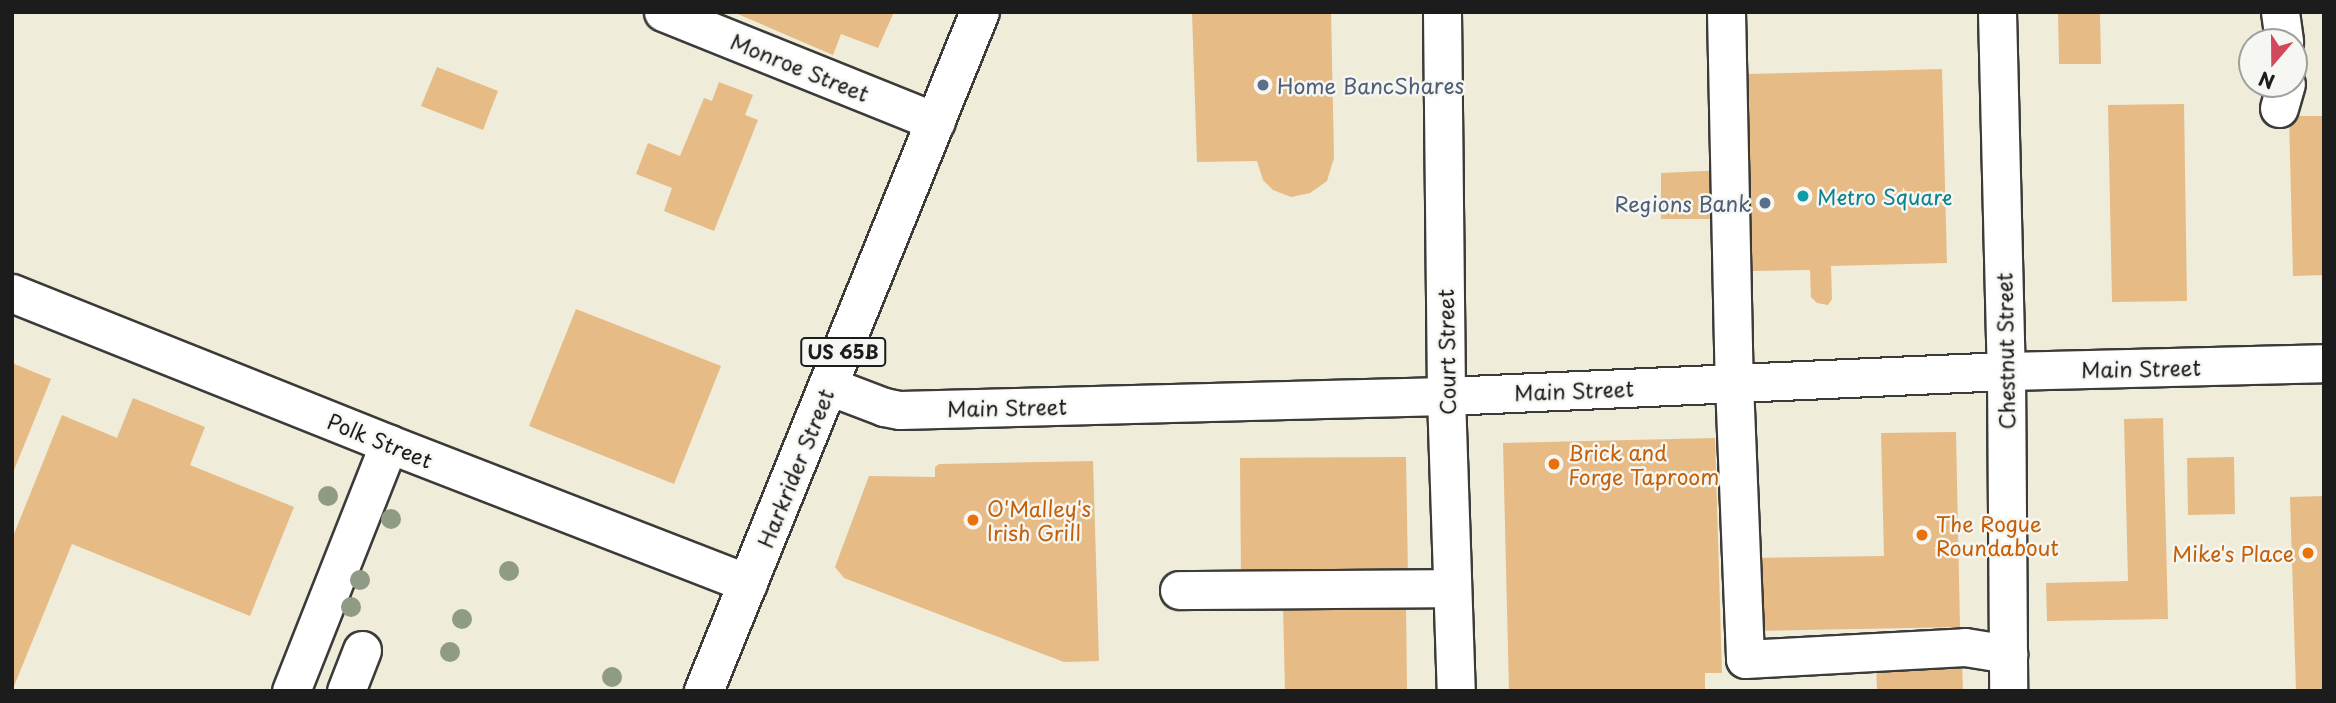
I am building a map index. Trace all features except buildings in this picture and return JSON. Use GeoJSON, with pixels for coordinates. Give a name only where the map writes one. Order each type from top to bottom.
{"type":"FeatureCollection","features":[{"type":"Feature","properties":{"kind":"main road","name":"Harkrider Street"},"geometry":{"type":"LineString","coordinates":[[704,691],[980,12]]}},
{"type":"Feature","properties":{"kind":"street","name":"Monroe Street"},"geometry":{"type":"LineString","coordinates":[[663,12],[936,122]]}},
{"type":"Feature","properties":{"kind":"street","name":"Court Street"},"geometry":{"type":"LineString","coordinates":[[1442,12],[1447,396],[1455,691]]}},
{"type":"Feature","properties":{"kind":"street"},"geometry":{"type":"LineString","coordinates":[[1726,12],[1734,383],[1745,659],[1965,647],[2008,654]]}},
{"type":"Feature","properties":{"kind":"street","name":"Chestnut Street"},"geometry":{"type":"LineString","coordinates":[[1997,12],[2006,371],[2008,691]]}},
{"type":"Feature","properties":{"kind":"street","name":"Polk Street"},"geometry":{"type":"LineString","coordinates":[[12,293],[389,444],[748,583]]}},
{"type":"Feature","properties":{"kind":"street","name":"Main Street"},"geometry":{"type":"LineString","coordinates":[[829,386],[892,410],[1447,396],[2006,371],[2324,363]]}},
{"type":"Feature","properties":{"kind":"street"},"geometry":{"type":"LineString","coordinates":[[291,691],[389,444]]}},
{"type":"Feature","properties":{"kind":"street"},"geometry":{"type":"LineString","coordinates":[[1179,590],[1452,588]]}},
{"type":"Feature","properties":{"kind":"street"},"geometry":{"type":"LineString","coordinates":[[346,691],[362,650]]}},
{"type":"Feature","properties":{"kind":"place","name":"Home BancShares"},"geometry":{"type":"Point","coordinates":[1263,85]}},
{"type":"Feature","properties":{"kind":"place","name":"Metro Square"},"geometry":{"type":"Point","coordinates":[1803,196]}},
{"type":"Feature","properties":{"kind":"place","name":"Regions Bank"},"geometry":{"type":"Point","coordinates":[1765,203]}},
{"type":"Feature","properties":{"kind":"place","name":"Brick and Forge Taproom"},"geometry":{"type":"Point","coordinates":[1554,464]}},
{"type":"Feature","properties":{"kind":"place","name":"O'Malley's Irish Grill"},"geometry":{"type":"Point","coordinates":[973,520]}},
{"type":"Feature","properties":{"kind":"place","name":"The Rogue Roundabout"},"geometry":{"type":"Point","coordinates":[1922,535]}},
{"type":"Feature","properties":{"kind":"place","name":"Mike's Place"},"geometry":{"type":"Point","coordinates":[2308,553]}}]}
